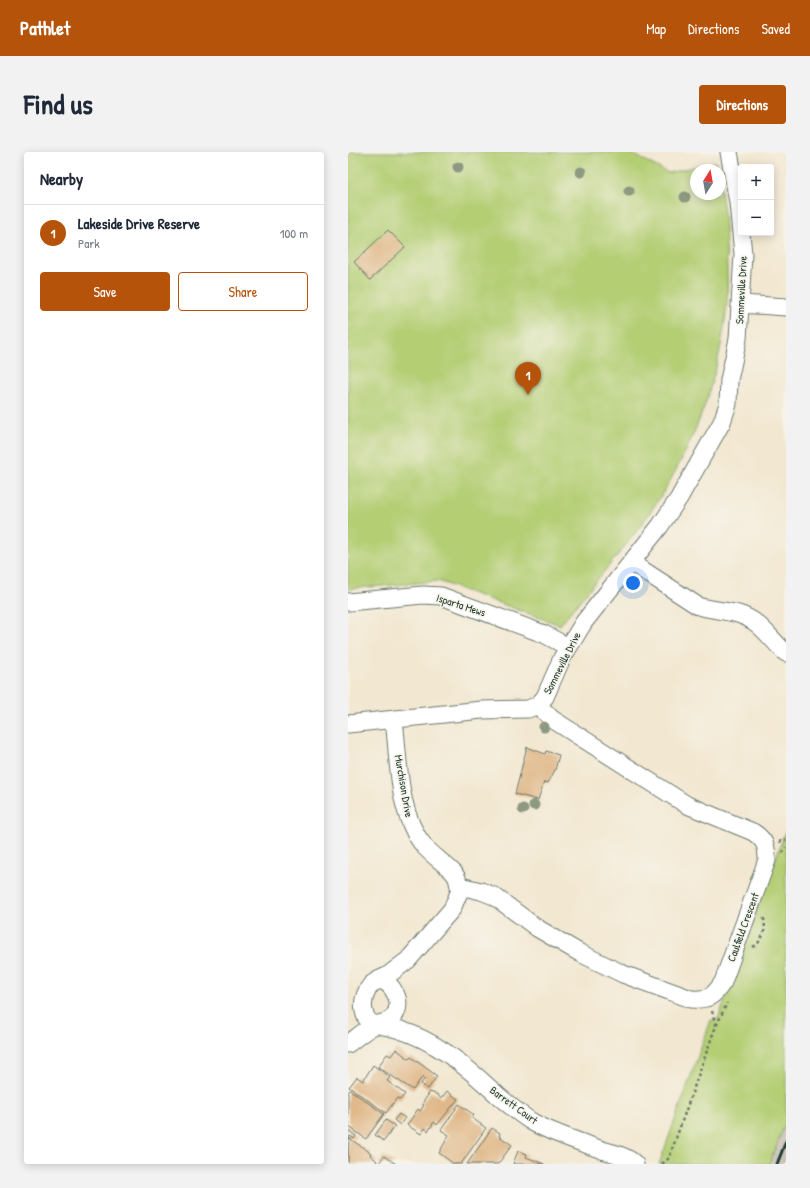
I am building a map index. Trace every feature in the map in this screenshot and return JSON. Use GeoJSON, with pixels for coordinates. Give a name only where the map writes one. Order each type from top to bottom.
{"type":"FeatureCollection","features":[{"type":"Feature","properties":{"kind":"street","name":"Sommeville Drive"},"geometry":{"type":"LineString","coordinates":[[348,724],[501,708],[521,710],[538,705],[547,692],[568,647],[592,611],[632,563],[664,520],[697,466],[718,419],[728,404],[729,380],[738,339],[743,254],[738,202],[729,152]]}},
{"type":"Feature","properties":{"kind":"street"},"geometry":{"type":"LineString","coordinates":[[741,304],[786,307]]}},
{"type":"Feature","properties":{"kind":"street"},"geometry":{"type":"LineString","coordinates":[[632,563],[698,606],[707,609],[739,614],[749,618],[764,629],[786,653]]}},
{"type":"Feature","properties":{"kind":"street","name":"Isparta Mews"},"geometry":{"type":"LineString","coordinates":[[348,602],[423,595],[441,596],[544,634],[568,647]]}},
{"type":"Feature","properties":{"kind":"street","name":"Caulfield Crescent"},"geometry":{"type":"LineString","coordinates":[[460,886],[494,896],[537,928],[580,953],[623,974],[691,999],[702,1000],[710,998],[717,992],[723,982],[767,860],[767,848],[762,838],[753,832],[687,805],[552,719],[538,705]]}},
{"type":"Feature","properties":{"kind":"street","name":"Murchison Drive"},"geometry":{"type":"LineString","coordinates":[[394,720],[402,792],[409,821],[424,846],[454,873],[460,886]]}},
{"type":"Feature","properties":{"kind":"street"},"geometry":{"type":"LineString","coordinates":[[348,1042],[353,1025],[355,996],[358,990],[369,982],[376,981],[386,976],[408,960],[452,909],[459,896],[460,886]]}},
{"type":"Feature","properties":{"kind":"street"},"geometry":{"type":"LineString","coordinates":[[348,1042],[377,1025],[392,1019],[396,1013],[397,997],[408,960]]}},
{"type":"Feature","properties":{"kind":"street"},"geometry":{"type":"LineString","coordinates":[[376,981],[389,985],[397,997]]}},
{"type":"Feature","properties":{"kind":"street","name":"Barrett Court"},"geometry":{"type":"LineString","coordinates":[[397,997],[404,1016],[424,1039]]}},
{"type":"Feature","properties":{"kind":"street"},"geometry":{"type":"LineString","coordinates":[[355,1009],[362,1020],[377,1025]]}},
{"type":"Feature","properties":{"kind":"street","name":"Barrett Court"},"geometry":{"type":"LineString","coordinates":[[377,1025],[398,1028],[424,1039],[470,1070],[502,1099],[534,1122],[570,1138],[625,1157],[635,1164]]}},
{"type":"Feature","properties":{"kind":"path"},"geometry":{"type":"LineString","coordinates":[[711,1009],[716,1026]]}},
{"type":"Feature","properties":{"kind":"path"},"geometry":{"type":"LineString","coordinates":[[662,1164],[669,1158],[716,1026],[724,1011]]}},
{"type":"Feature","properties":{"kind":"shaded area"},"geometry":{"type":"Polygon","coordinates":[[[786,1122],[786,1164],[769,1164],[786,1122]]]}},
{"type":"Feature","properties":{"kind":"green space"},"geometry":{"type":"Polygon","coordinates":[[[348,152],[629,152],[668,173],[690,168],[690,200],[722,200],[726,246],[727,303],[721,347],[707,398],[688,446],[663,492],[628,543],[560,625],[438,581],[348,589],[348,152]]]}},
{"type":"Feature","properties":{"kind":"green space"},"geometry":{"type":"Polygon","coordinates":[[[786,830],[786,1122],[769,1164],[659,1164],[711,1020],[718,1019],[786,830]]]}},
{"type":"Feature","properties":{"kind":"building"},"geometry":{"type":"Polygon","coordinates":[[[388,230],[405,247],[370,280],[354,262],[388,230]]]}},
{"type":"Feature","properties":{"kind":"building"},"geometry":{"type":"Polygon","coordinates":[[[527,747],[545,754],[546,751],[559,755],[555,770],[548,783],[544,782],[538,800],[515,794],[527,747]]]}},
{"type":"Feature","properties":{"kind":"building"},"geometry":{"type":"Polygon","coordinates":[[[396,1049],[409,1059],[411,1057],[437,1076],[428,1089],[421,1084],[425,1078],[423,1076],[413,1090],[378,1067],[387,1054],[391,1056],[396,1049]]]}},
{"type":"Feature","properties":{"kind":"building"},"geometry":{"type":"Polygon","coordinates":[[[373,1065],[390,1077],[387,1081],[405,1094],[400,1100],[397,1098],[386,1113],[349,1087],[357,1077],[363,1081],[373,1065]]]}},
{"type":"Feature","properties":{"kind":"building"},"geometry":{"type":"Polygon","coordinates":[[[350,1090],[384,1114],[366,1139],[348,1126],[350,1123],[348,1122],[348,1092],[350,1090]]]}},
{"type":"Feature","properties":{"kind":"building"},"geometry":{"type":"Polygon","coordinates":[[[447,1091],[458,1099],[437,1125],[434,1122],[428,1131],[425,1128],[421,1134],[407,1125],[418,1109],[420,1111],[424,1105],[422,1104],[430,1092],[438,1095],[441,1099],[447,1091]]]}},
{"type":"Feature","properties":{"kind":"building"},"geometry":{"type":"Polygon","coordinates":[[[459,1104],[474,1115],[472,1118],[486,1128],[461,1164],[454,1164],[439,1153],[449,1135],[441,1130],[459,1104]]]}},
{"type":"Feature","properties":{"kind":"building"},"geometry":{"type":"Polygon","coordinates":[[[399,1114],[405,1118],[400,1125],[394,1120],[399,1114]]]}},
{"type":"Feature","properties":{"kind":"building"},"geometry":{"type":"Polygon","coordinates":[[[386,1120],[395,1126],[384,1141],[375,1135],[386,1120]]]}},
{"type":"Feature","properties":{"kind":"building"},"geometry":{"type":"Polygon","coordinates":[[[492,1128],[500,1133],[499,1136],[512,1145],[498,1164],[467,1164],[492,1128]]]}},
{"type":"Feature","properties":{"kind":"building"},"geometry":{"type":"Polygon","coordinates":[[[348,1130],[356,1136],[354,1139],[350,1136],[348,1139],[348,1130]]]}},
{"type":"Feature","properties":{"kind":"building"},"geometry":{"type":"Polygon","coordinates":[[[349,1138],[371,1153],[370,1155],[377,1161],[375,1164],[348,1164],[349,1138]]]}},
{"type":"Feature","properties":{"kind":"building"},"geometry":{"type":"Polygon","coordinates":[[[518,1151],[527,1154],[526,1157],[544,1164],[513,1164],[518,1151]]]}},
{"type":"Feature","properties":{"kind":"building"},"geometry":{"type":"Polygon","coordinates":[[[384,1156],[396,1164],[378,1164],[384,1156]]]}},
{"type":"Feature","properties":{"kind":"railway"},"geometry":{"type":"LineString","coordinates":[[777,1164],[786,1141]]}},
{"type":"Feature","properties":{"kind":"place","name":"Lakeside Drive Reserve"},"geometry":{"type":"Point","coordinates":[528,395]}}]}
